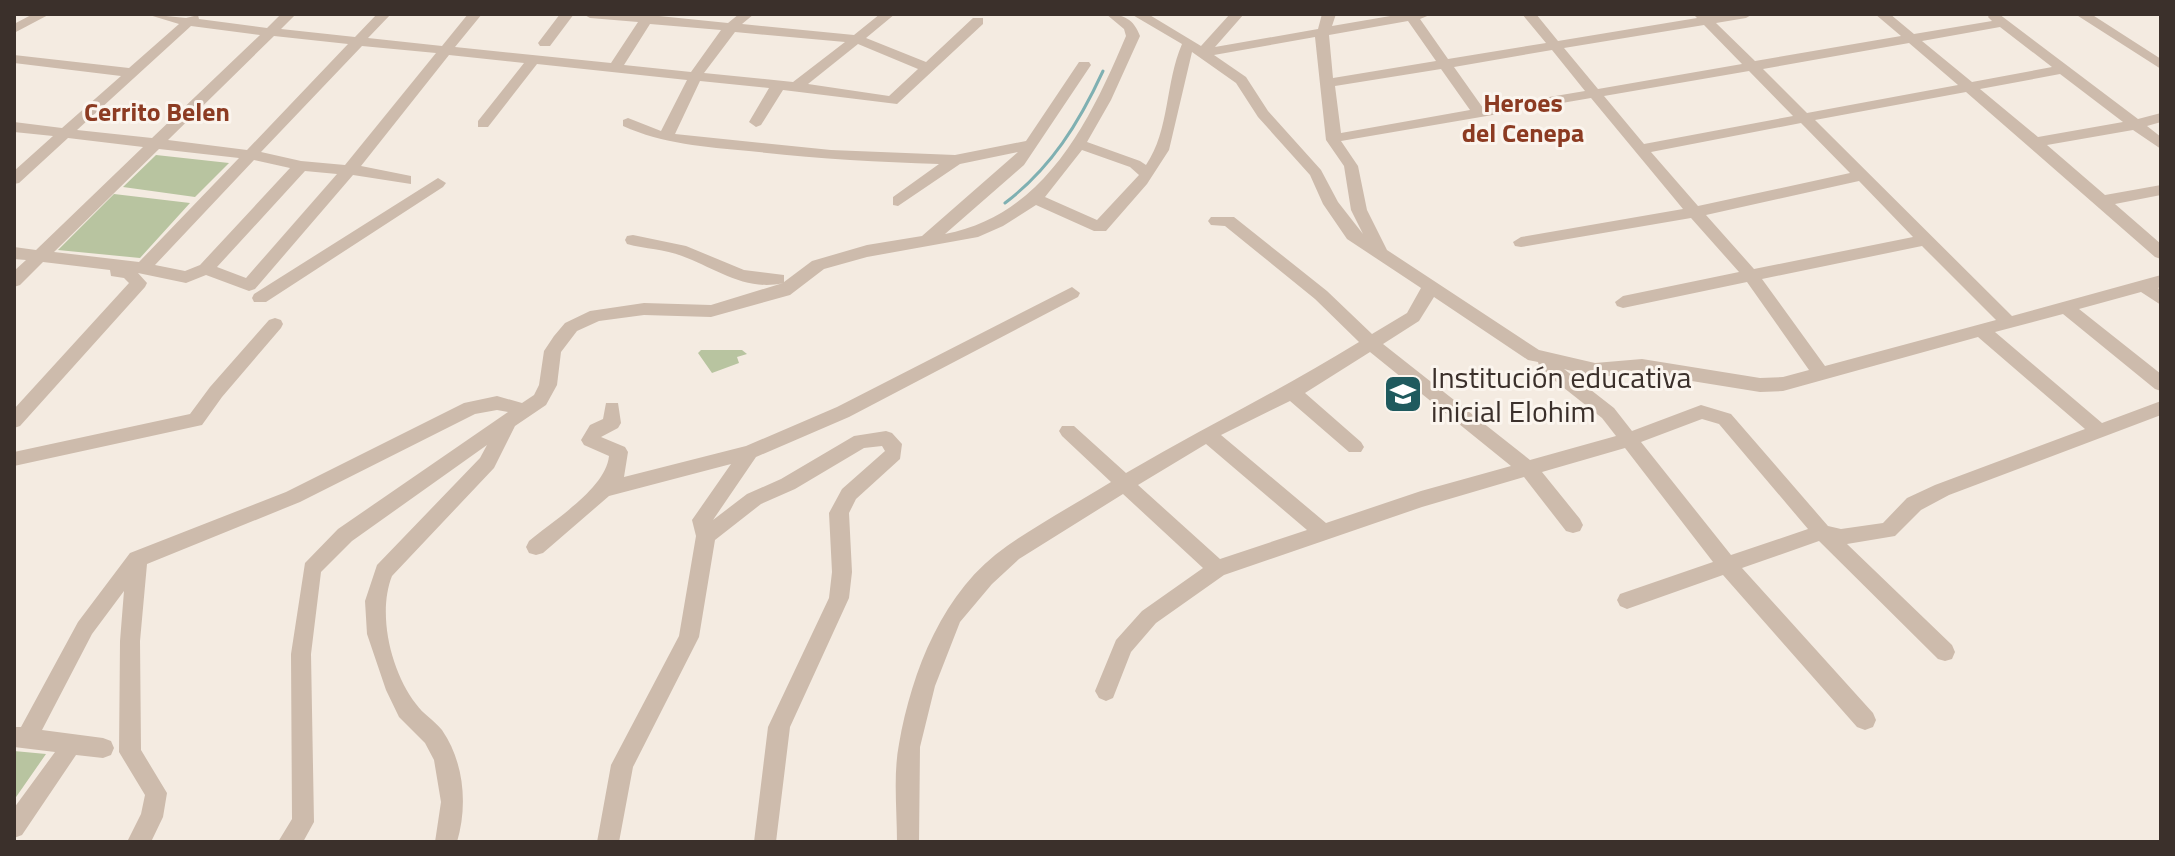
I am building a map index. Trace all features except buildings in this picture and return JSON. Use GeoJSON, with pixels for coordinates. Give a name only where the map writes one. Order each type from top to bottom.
{"type":"FeatureCollection","features":[{"type":"Feature","properties":{"kind":"street"},"geometry":{"type":"LineString","coordinates":[[14,29],[43,14]]}},
{"type":"Feature","properties":{"kind":"street"},"geometry":{"type":"LineString","coordinates":[[153,14],[270,32],[796,87],[892,101],[978,21]]}},
{"type":"Feature","properties":{"kind":"street"},"geometry":{"type":"LineString","coordinates":[[14,281],[289,14]]}},
{"type":"Feature","properties":{"kind":"street"},"geometry":{"type":"LineString","coordinates":[[143,268],[384,14]]}},
{"type":"Feature","properties":{"kind":"street"},"geometry":{"type":"LineString","coordinates":[[206,269],[249,285],[349,170],[475,14]]}},
{"type":"Feature","properties":{"kind":"street"},"geometry":{"type":"LineString","coordinates":[[545,43],[567,14]]}},
{"type":"Feature","properties":{"kind":"street"},"geometry":{"type":"LineString","coordinates":[[590,14],[650,17],[726,28],[857,39],[928,68]]}},
{"type":"Feature","properties":{"kind":"street"},"geometry":{"type":"LineString","coordinates":[[666,137],[726,28],[747,14]]}},
{"type":"Feature","properties":{"kind":"street"},"geometry":{"type":"LineString","coordinates":[[796,87],[888,14]]}},
{"type":"Feature","properties":{"kind":"street"},"geometry":{"type":"LineString","coordinates":[[289,842],[303,822],[301,654],[312,569],[345,535],[545,394],[553,351],[571,327],[596,315],[644,309],[711,311],[784,291],[818,265],[867,251],[960,238],[1000,222],[1036,199],[1078,144],[1116,80],[1133,36],[1130,27],[1113,14]]}},
{"type":"Feature","properties":{"kind":"street"},"geometry":{"type":"LineString","coordinates":[[1202,53],[1237,14]]}},
{"type":"Feature","properties":{"kind":"street"},"geometry":{"type":"LineString","coordinates":[[1329,14],[1321,40],[1329,83],[1333,140],[1351,166],[1359,210],[1381,255]]}},
{"type":"Feature","properties":{"kind":"street"},"geometry":{"type":"LineString","coordinates":[[1529,14],[1640,149],[1751,276],[1820,373]]}},
{"type":"Feature","properties":{"kind":"street"},"geometry":{"type":"LineString","coordinates":[[1329,83],[1553,46],[1703,17],[1746,14]]}},
{"type":"Feature","properties":{"kind":"street"},"geometry":{"type":"LineString","coordinates":[[1882,14],[2161,253]]}},
{"type":"Feature","properties":{"kind":"street"},"geometry":{"type":"LineString","coordinates":[[2082,14],[2161,65]]}},
{"type":"Feature","properties":{"kind":"street"},"geometry":{"type":"LineString","coordinates":[[1202,53],[1415,15],[1444,64],[1480,114]]}},
{"type":"Feature","properties":{"kind":"street"},"geometry":{"type":"LineString","coordinates":[[1149,16],[1241,80],[1263,114],[1316,173],[1331,204],[1353,235],[1534,355],[1608,413],[1726,564],[1865,720]]}},
{"type":"Feature","properties":{"kind":"street"},"geometry":{"type":"LineString","coordinates":[[614,69],[650,17]]}},
{"type":"Feature","properties":{"kind":"street"},"geometry":{"type":"LineString","coordinates":[[1703,17],[2007,321]]}},
{"type":"Feature","properties":{"kind":"street"},"geometry":{"type":"LineString","coordinates":[[14,179],[193,18]]}},
{"type":"Feature","properties":{"kind":"street"},"geometry":{"type":"LineString","coordinates":[[1343,137],[1912,39],[1997,18],[2161,144]]}},
{"type":"Feature","properties":{"kind":"street"},"geometry":{"type":"LineString","coordinates":[[1036,199],[1100,227],[1147,174],[1161,151],[1176,99],[1176,76],[1189,43]]}},
{"type":"Feature","properties":{"kind":"street"},"geometry":{"type":"LineString","coordinates":[[2140,52],[2161,45]]}},
{"type":"Feature","properties":{"kind":"street"},"geometry":{"type":"LineString","coordinates":[[14,59],[133,73]]}},
{"type":"Feature","properties":{"kind":"street"},"geometry":{"type":"LineString","coordinates":[[483,124],[532,61]]}},
{"type":"Feature","properties":{"kind":"street"},"geometry":{"type":"LineString","coordinates":[[927,241],[1001,180],[1069,92],[1084,65]]}},
{"type":"Feature","properties":{"kind":"street"},"geometry":{"type":"LineString","coordinates":[[1640,149],[2063,69]]}},
{"type":"Feature","properties":{"kind":"street"},"geometry":{"type":"LineString","coordinates":[[756,122],[778,86]]}},
{"type":"Feature","properties":{"kind":"street"},"geometry":{"type":"LineString","coordinates":[[2035,142],[2134,125],[2161,117]]}},
{"type":"Feature","properties":{"kind":"street"},"geometry":{"type":"LineString","coordinates":[[628,123],[666,137],[831,155],[955,160],[1030,145]]}},
{"type":"Feature","properties":{"kind":"street"},"geometry":{"type":"LineString","coordinates":[[14,127],[253,155],[301,166],[406,180]]}},
{"type":"Feature","properties":{"kind":"street"},"geometry":{"type":"LineString","coordinates":[[1078,144],[1135,164],[1147,174]]}},
{"type":"Feature","properties":{"kind":"street"},"geometry":{"type":"LineString","coordinates":[[898,201],[955,160]]}},
{"type":"Feature","properties":{"kind":"street"},"geometry":{"type":"LineString","coordinates":[[14,253],[143,268],[186,277],[206,269],[301,166]]}},
{"type":"Feature","properties":{"kind":"street"},"geometry":{"type":"LineString","coordinates":[[1521,242],[1694,212],[1861,176]]}},
{"type":"Feature","properties":{"kind":"street"},"geometry":{"type":"LineString","coordinates":[[260,298],[438,183]]}},
{"type":"Feature","properties":{"kind":"street"},"geometry":{"type":"LineString","coordinates":[[2101,201],[2161,190]]}},
{"type":"Feature","properties":{"kind":"street"},"geometry":{"type":"LineString","coordinates":[[1216,221],[1229,221],[1321,295],[1369,342],[1530,471],[1573,525]]}},
{"type":"Feature","properties":{"kind":"street"},"geometry":{"type":"LineString","coordinates":[[633,240],[695,254],[708,265],[740,276],[778,279]]}},
{"type":"Feature","properties":{"kind":"street"},"geometry":{"type":"LineString","coordinates":[[1623,302],[1925,240]]}},
{"type":"Feature","properties":{"kind":"street"},"geometry":{"type":"LineString","coordinates":[[14,421],[107,315],[135,290],[139,283],[128,273],[111,271],[113,265]]}},
{"type":"Feature","properties":{"kind":"street"},"geometry":{"type":"LineString","coordinates":[[1534,355],[1595,370],[1642,366],[1760,385],[1783,384],[2161,281]]}},
{"type":"Feature","properties":{"kind":"street"},"geometry":{"type":"LineString","coordinates":[[908,842],[909,747],[933,655],[952,617],[1012,553],[1207,434],[1292,392],[1413,317],[1422,306],[1430,285]]}},
{"type":"Feature","properties":{"kind":"street"},"geometry":{"type":"LineString","coordinates":[[2144,286],[2161,299]]}},
{"type":"Feature","properties":{"kind":"street"},"geometry":{"type":"LineString","coordinates":[[603,490],[750,452],[843,412],[1072,293]]}},
{"type":"Feature","properties":{"kind":"street"},"geometry":{"type":"LineString","coordinates":[[2064,306],[2161,384]]}},
{"type":"Feature","properties":{"kind":"street"},"geometry":{"type":"LineString","coordinates":[[14,459],[196,420],[275,324]]}},
{"type":"Feature","properties":{"kind":"street"},"geometry":{"type":"LineString","coordinates":[[1980,329],[2101,432]]}},
{"type":"Feature","properties":{"kind":"street"},"geometry":{"type":"LineString","coordinates":[[1292,392],[1355,447]]}},
{"type":"Feature","properties":{"kind":"street"},"geometry":{"type":"LineString","coordinates":[[103,748],[20,738],[85,628],[137,559],[293,497],[470,408],[493,402],[516,412]]}},
{"type":"Feature","properties":{"kind":"street"},"geometry":{"type":"LineString","coordinates":[[536,547],[603,490],[617,472],[619,452],[590,440],[596,430],[612,423],[612,408]]}},
{"type":"Feature","properties":{"kind":"street"},"geometry":{"type":"LineString","coordinates":[[1627,600],[1822,532],[1841,537],[1888,530],[1914,504],[1942,490],[2161,408]]}},
{"type":"Feature","properties":{"kind":"street"},"geometry":{"type":"LineString","coordinates":[[446,842],[450,832],[452,782],[435,737],[407,710],[386,657],[374,615],[376,590],[384,571],[487,463],[516,412]]}},
{"type":"Feature","properties":{"kind":"street"},"geometry":{"type":"LineString","coordinates":[[1106,691],[1123,647],[1149,617],[1217,569],[1421,499],[1530,471],[1628,440],[1701,412],[1725,419],[1822,532],[1945,652]]}},
{"type":"Feature","properties":{"kind":"street"},"geometry":{"type":"LineString","coordinates":[[1068,431],[1122,485],[1217,569]]}},
{"type":"Feature","properties":{"kind":"street"},"geometry":{"type":"LineString","coordinates":[[1207,434],[1324,533]]}},
{"type":"Feature","properties":{"kind":"street"},"geometry":{"type":"LineString","coordinates":[[706,536],[754,499],[788,484],[860,441],[886,438],[893,444],[894,454],[849,494],[839,513],[842,572],[839,598],[779,727],[765,842]]}},
{"type":"Feature","properties":{"kind":"street"},"geometry":{"type":"LineString","coordinates":[[608,842],[622,765],[689,637],[706,536],[702,520],[750,452]]}},
{"type":"Feature","properties":{"kind":"street"},"geometry":{"type":"LineString","coordinates":[[137,559],[130,641],[130,752],[156,793],[152,817],[138,842]]}},
{"type":"Feature","properties":{"kind":"street"},"geometry":{"type":"LineString","coordinates":[[14,827],[65,756],[68,744]]}},
{"type":"Feature","properties":{"kind":"green space"},"geometry":{"type":"Polygon","coordinates":[[[156,155],[229,163],[195,197],[123,187],[156,155]]]}},
{"type":"Feature","properties":{"kind":"green space"},"geometry":{"type":"Polygon","coordinates":[[[114,194],[190,203],[140,258],[58,250],[114,194]]]}},
{"type":"Feature","properties":{"kind":"green space"},"geometry":{"type":"Polygon","coordinates":[[[701,350],[742,350],[747,354],[737,357],[739,363],[712,373],[698,353],[701,350]]]}},
{"type":"Feature","properties":{"kind":"green space"},"geometry":{"type":"Polygon","coordinates":[[[14,751],[46,754],[14,800],[14,751]]]}},
{"type":"Feature","properties":{"kind":"waterway"},"geometry":{"type":"LineString","coordinates":[[1005,203],[1050,160],[1084,109],[1103,71]]}},
{"type":"Feature","properties":{"kind":"place","name":"Institución educativa inicial Elohim"},"geometry":{"type":"Point","coordinates":[1403,394]}},
{"type":"Feature","properties":{"kind":"district","name":"Cerrito Belen"},"geometry":{"type":"Point","coordinates":[157,111]}},
{"type":"Feature","properties":{"kind":"district","name":"Heroes del Cenepa"},"geometry":{"type":"Point","coordinates":[1523,117]}}]}
